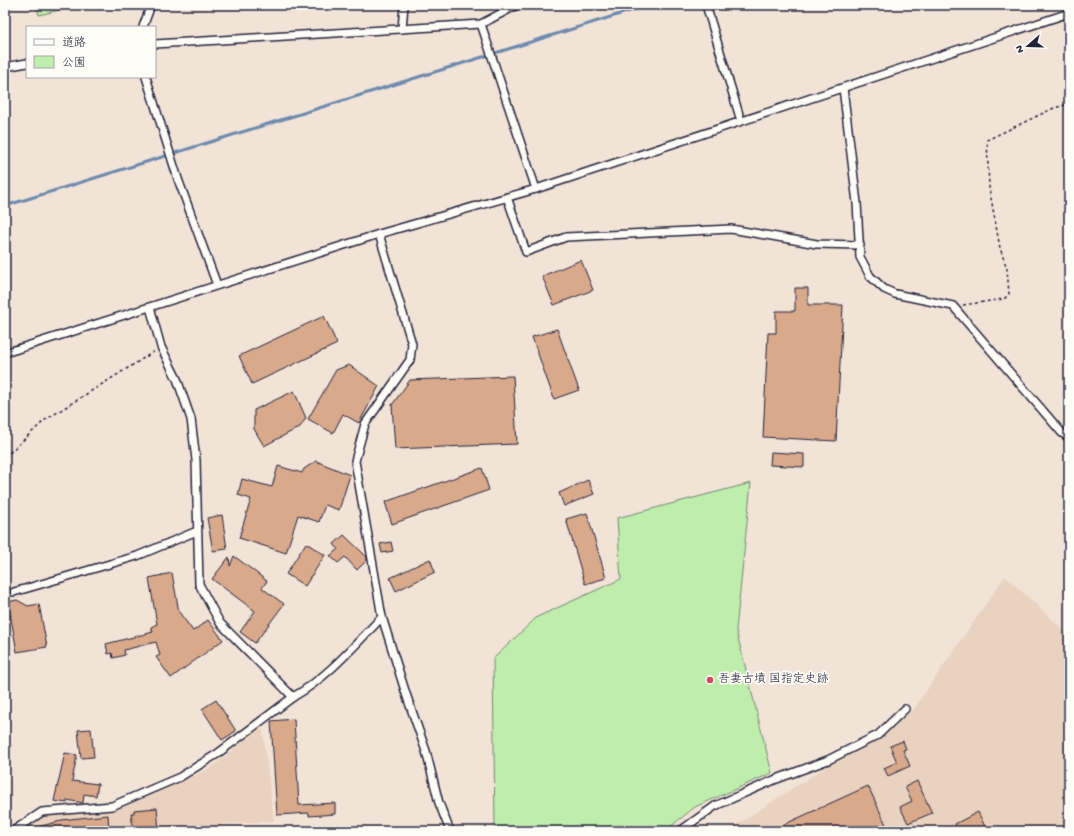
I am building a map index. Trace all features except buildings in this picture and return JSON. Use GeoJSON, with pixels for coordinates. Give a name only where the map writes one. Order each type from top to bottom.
{"type":"FeatureCollection","features":[{"type":"Feature","properties":{"kind":"street"},"geometry":{"type":"LineString","coordinates":[[143,26],[151,5]]}},
{"type":"Feature","properties":{"kind":"street"},"geometry":{"type":"LineString","coordinates":[[402,29],[404,5]]}},
{"type":"Feature","properties":{"kind":"street"},"geometry":{"type":"LineString","coordinates":[[156,44],[480,24],[516,5]]}},
{"type":"Feature","properties":{"kind":"street"},"geometry":{"type":"LineString","coordinates":[[706,5],[741,120]]}},
{"type":"Feature","properties":{"kind":"street"},"geometry":{"type":"LineString","coordinates":[[5,353],[379,234],[536,189],[741,120],[843,88],[1069,13]]}},
{"type":"Feature","properties":{"kind":"street"},"geometry":{"type":"LineString","coordinates":[[480,24],[536,189]]}},
{"type":"Feature","properties":{"kind":"street"},"geometry":{"type":"LineString","coordinates":[[5,67],[26,63]]}},
{"type":"Feature","properties":{"kind":"street"},"geometry":{"type":"LineString","coordinates":[[146,78],[178,179],[217,285]]}},
{"type":"Feature","properties":{"kind":"street"},"geometry":{"type":"LineString","coordinates":[[843,88],[860,245],[860,257],[870,276],[884,289],[895,294],[953,306],[1062,433],[1069,438]]}},
{"type":"Feature","properties":{"kind":"street"},"geometry":{"type":"LineString","coordinates":[[507,197],[526,252],[566,237],[731,229],[817,244],[860,245]]}},
{"type":"Feature","properties":{"kind":"street"},"geometry":{"type":"LineString","coordinates":[[379,234],[412,344],[410,360],[365,424],[355,461],[382,617],[426,752],[439,803],[450,831]]}},
{"type":"Feature","properties":{"kind":"street"},"geometry":{"type":"LineString","coordinates":[[150,307],[161,347],[177,379],[191,418],[196,460],[199,584],[220,623],[293,697]]}},
{"type":"Feature","properties":{"kind":"street"},"geometry":{"type":"LineString","coordinates":[[14,592],[137,556],[197,531]]}},
{"type":"Feature","properties":{"kind":"street"},"geometry":{"type":"LineString","coordinates":[[13,831],[42,812],[112,806],[180,777],[217,754],[304,690],[327,671],[382,617]]}},
{"type":"Feature","properties":{"kind":"street"},"geometry":{"type":"LineString","coordinates":[[680,831],[715,806],[774,780],[828,760],[878,735],[905,709]]}},
{"type":"Feature","properties":{"kind":"path"},"geometry":{"type":"LineString","coordinates":[[953,306],[1004,299],[1009,294],[1007,269],[1000,248],[988,187],[987,140],[1054,108],[1069,104]]}},
{"type":"Feature","properties":{"kind":"path"},"geometry":{"type":"LineString","coordinates":[[5,457],[45,420],[161,347]]}},
{"type":"Feature","properties":{"kind":"shaded area"},"geometry":{"type":"Polygon","coordinates":[[[1005,576],[1069,635],[1069,831],[727,831],[913,710],[1005,576]]]}},
{"type":"Feature","properties":{"kind":"shaded area"},"geometry":{"type":"Polygon","coordinates":[[[262,726],[274,821],[221,824],[221,831],[18,831],[45,813],[114,811],[212,767],[262,726]]]}},
{"type":"Feature","properties":{"kind":"green space"},"geometry":{"type":"Polygon","coordinates":[[[36,5],[75,5],[39,15],[36,5]]]}},
{"type":"Feature","properties":{"kind":"green space"},"geometry":{"type":"Polygon","coordinates":[[[751,483],[736,630],[772,773],[695,807],[665,831],[495,831],[493,659],[537,617],[621,579],[617,518],[751,483]]]}},
{"type":"Feature","properties":{"kind":"waterway"},"geometry":{"type":"LineString","coordinates":[[5,206],[649,5]]}},
{"type":"Feature","properties":{"kind":"place","name":"吾妻古墳 国指定史跡"},"geometry":{"type":"Point","coordinates":[710,680]}}]}
